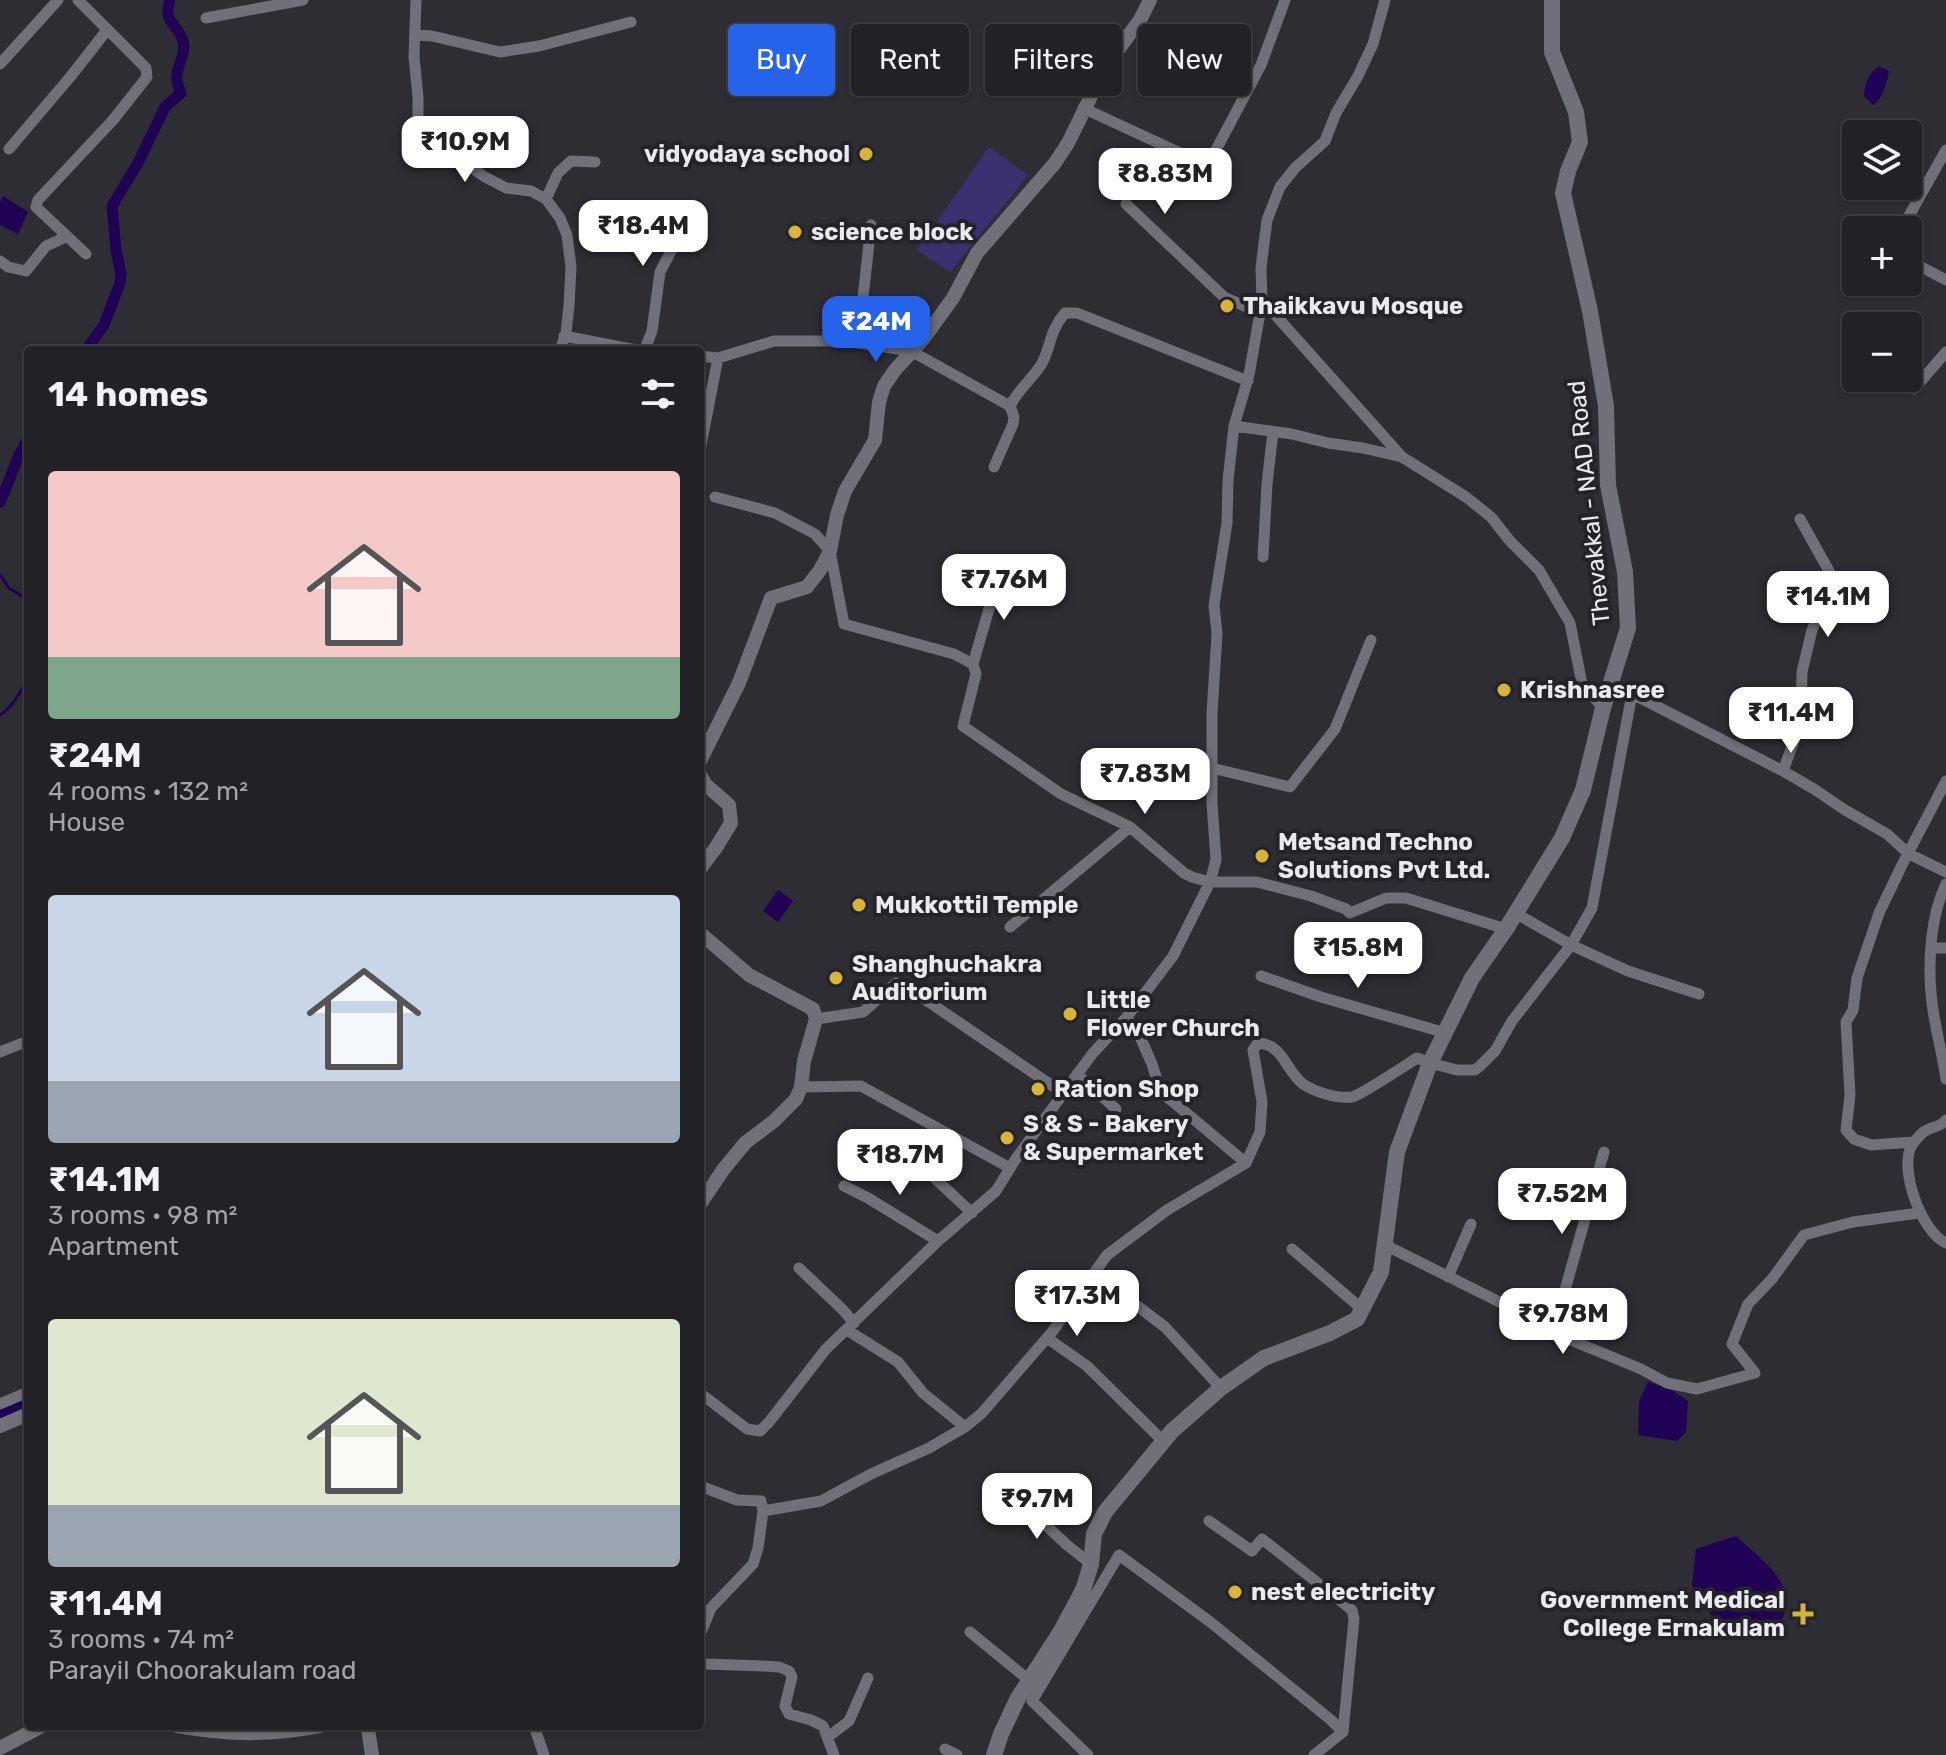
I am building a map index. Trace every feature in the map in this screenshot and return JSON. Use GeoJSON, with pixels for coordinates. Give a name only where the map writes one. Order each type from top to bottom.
{"type":"FeatureCollection","features":[{"type":"Feature","properties":{"kind":"main road","name":"Thevakkal - NAD Road"},"geometry":{"type":"LineString","coordinates":[[994,1755],[1018,1698],[1083,1590],[1091,1564],[1094,1534],[1105,1512],[1172,1431],[1221,1388],[1264,1358],[1330,1333],[1357,1319],[1381,1272],[1397,1152],[1430,1063],[1472,978],[1562,838],[1583,790],[1603,708],[1628,628],[1625,572],[1608,485],[1606,406],[1590,311],[1563,193],[1580,142],[1576,112],[1552,52],[1552,0]]}},
{"type":"Feature","properties":{"kind":"street"},"geometry":{"type":"LineString","coordinates":[[0,64],[58,0]]}},
{"type":"Feature","properties":{"kind":"street"},"geometry":{"type":"LineString","coordinates":[[78,0],[146,68],[147,77],[113,120],[38,200],[36,207],[86,254]]}},
{"type":"Feature","properties":{"kind":"street"},"geometry":{"type":"LineString","coordinates":[[206,18],[303,0]]}},
{"type":"Feature","properties":{"kind":"street"},"geometry":{"type":"LineString","coordinates":[[416,0],[414,57],[418,123],[425,136],[506,188],[531,191],[546,199],[560,218],[570,253],[569,306],[561,346]]}},
{"type":"Feature","properties":{"kind":"street"},"geometry":{"type":"LineString","coordinates":[[704,753],[739,683],[771,598],[807,587],[830,551],[845,491],[875,440],[884,386],[953,298],[977,253],[1055,163],[1068,143],[1083,108],[1150,0]]}},
{"type":"Feature","properties":{"kind":"street"},"geometry":{"type":"LineString","coordinates":[[1083,108],[1209,163],[1261,65],[1285,0]]}},
{"type":"Feature","properties":{"kind":"street"},"geometry":{"type":"LineString","coordinates":[[704,1396],[747,1429],[760,1431],[769,1422],[826,1349],[938,1241],[996,1191],[1077,1074],[1126,1018],[1173,956],[1210,882],[1216,860],[1212,803],[1212,713],[1217,634],[1214,605],[1227,523],[1234,426],[1248,381],[1261,306],[1261,268],[1267,220],[1280,187],[1295,168],[1325,141],[1336,113],[1373,44],[1385,0]]}},
{"type":"Feature","properties":{"kind":"street"},"geometry":{"type":"LineString","coordinates":[[416,35],[500,52],[539,46],[631,22]]}},
{"type":"Feature","properties":{"kind":"street"},"geometry":{"type":"LineString","coordinates":[[9,149],[107,30]]}},
{"type":"Feature","properties":{"kind":"street"},"geometry":{"type":"LineString","coordinates":[[1909,216],[1946,150]]}},
{"type":"Feature","properties":{"kind":"street"},"geometry":{"type":"LineString","coordinates":[[546,199],[558,173],[571,161],[595,162]]}},
{"type":"Feature","properties":{"kind":"street"},"geometry":{"type":"LineString","coordinates":[[1126,204],[1224,297],[1261,306],[1402,457],[1466,497],[1491,517],[1539,570],[1570,623],[1582,684],[1603,708]]}},
{"type":"Feature","properties":{"kind":"street"},"geometry":{"type":"LineString","coordinates":[[646,346],[652,331],[660,272],[690,215]]}},
{"type":"Feature","properties":{"kind":"street"},"geometry":{"type":"LineString","coordinates":[[858,343],[871,225]]}},
{"type":"Feature","properties":{"kind":"street"},"geometry":{"type":"LineString","coordinates":[[0,261],[8,267],[26,271],[46,246],[66,237]]}},
{"type":"Feature","properties":{"kind":"street"},"geometry":{"type":"LineString","coordinates":[[1922,266],[1944,275]]}},
{"type":"Feature","properties":{"kind":"street"},"geometry":{"type":"LineString","coordinates":[[1010,406],[1016,393],[1029,382],[1044,360],[1050,337],[1065,313],[1077,313],[1248,381]]}},
{"type":"Feature","properties":{"kind":"street"},"geometry":{"type":"LineString","coordinates":[[564,336],[617,346]]}},
{"type":"Feature","properties":{"kind":"street"},"geometry":{"type":"LineString","coordinates":[[704,356],[718,358],[774,341],[845,341],[911,351],[1010,406],[1013,424],[994,467]]}},
{"type":"Feature","properties":{"kind":"street"},"geometry":{"type":"LineString","coordinates":[[1922,380],[1946,352]]}},
{"type":"Feature","properties":{"kind":"street"},"geometry":{"type":"LineString","coordinates":[[704,430],[718,358]]}},
{"type":"Feature","properties":{"kind":"street"},"geometry":{"type":"LineString","coordinates":[[1234,426],[1292,434],[1402,457]]}},
{"type":"Feature","properties":{"kind":"street"},"geometry":{"type":"LineString","coordinates":[[1263,557],[1273,432]]}},
{"type":"Feature","properties":{"kind":"street"},"geometry":{"type":"LineString","coordinates":[[715,497],[775,513],[815,534],[830,551],[844,624],[954,654],[973,664]]}},
{"type":"Feature","properties":{"kind":"street"},"geometry":{"type":"LineString","coordinates":[[1783,771],[1801,722],[1802,672],[1812,630],[1834,580],[1800,519]]}},
{"type":"Feature","properties":{"kind":"street"},"geometry":{"type":"LineString","coordinates":[[1000,571],[973,664],[976,674],[963,726],[1061,794],[1130,827],[1184,873],[1210,882],[1257,882],[1311,896],[1350,913],[1386,898],[1406,898],[1506,929]]}},
{"type":"Feature","properties":{"kind":"street"},"geometry":{"type":"LineString","coordinates":[[1212,768],[1290,787],[1335,729],[1371,640]]}},
{"type":"Feature","properties":{"kind":"street"},"geometry":{"type":"LineString","coordinates":[[1611,683],[1783,771],[1887,834],[1909,854],[1946,872]]}},
{"type":"Feature","properties":{"kind":"street"},"geometry":{"type":"LineString","coordinates":[[763,1511],[821,1501],[929,1448],[982,1413],[1047,1338],[1107,1255],[1167,1210],[1246,1163],[1260,1132],[1262,1102],[1253,1050],[1258,1043],[1264,1043],[1280,1053],[1302,1083],[1325,1094],[1353,1097],[1417,1058],[1457,1070],[1475,1070],[1480,1066],[1495,1051],[1512,1021],[1571,945],[1592,908],[1632,694]]}},
{"type":"Feature","properties":{"kind":"street"},"geometry":{"type":"LineString","coordinates":[[1914,1142],[1871,1145],[1854,1139],[1846,1130],[1850,1095],[1846,1022],[1853,1010],[1857,978],[1879,913],[1946,781]]}},
{"type":"Feature","properties":{"kind":"street"},"geometry":{"type":"LineString","coordinates":[[704,782],[729,805],[731,823],[704,864]]}},
{"type":"Feature","properties":{"kind":"street"},"geometry":{"type":"LineString","coordinates":[[1010,927],[1130,827]]}},
{"type":"Feature","properties":{"kind":"street"},"geometry":{"type":"LineString","coordinates":[[1946,884],[1938,906],[1931,948],[1931,993],[1946,1079]]}},
{"type":"Feature","properties":{"kind":"street"},"geometry":{"type":"LineString","coordinates":[[1515,913],[1571,945],[1628,971],[1699,994]]}},
{"type":"Feature","properties":{"kind":"street"},"geometry":{"type":"LineString","coordinates":[[704,936],[749,975],[813,1009],[816,1019],[796,1099],[745,1143],[704,1198]]}},
{"type":"Feature","properties":{"kind":"street"},"geometry":{"type":"LineString","coordinates":[[1931,948],[1946,948]]}},
{"type":"Feature","properties":{"kind":"street"},"geometry":{"type":"LineString","coordinates":[[1261,976],[1446,1033]]}},
{"type":"Feature","properties":{"kind":"street"},"geometry":{"type":"LineString","coordinates":[[816,1019],[863,1012],[896,983],[1063,1093]]}},
{"type":"Feature","properties":{"kind":"street"},"geometry":{"type":"LineString","coordinates":[[1126,1018],[1138,1032],[1166,1096],[1246,1163]]}},
{"type":"Feature","properties":{"kind":"street"},"geometry":{"type":"LineString","coordinates":[[0,1052],[24,1043]]}},
{"type":"Feature","properties":{"kind":"street"},"geometry":{"type":"LineString","coordinates":[[1077,1074],[1116,1109]]}},
{"type":"Feature","properties":{"kind":"street"},"geometry":{"type":"LineString","coordinates":[[801,1087],[861,1086],[1010,1168]]}},
{"type":"Feature","properties":{"kind":"street"},"geometry":{"type":"LineString","coordinates":[[1946,1120],[1942,1125],[1925,1131],[1907,1154],[1919,1213],[1933,1234],[1946,1243]]}},
{"type":"Feature","properties":{"kind":"street"},"geometry":{"type":"LineString","coordinates":[[1554,1329],[1604,1152]]}},
{"type":"Feature","properties":{"kind":"street"},"geometry":{"type":"LineString","coordinates":[[928,1172],[972,1213]]}},
{"type":"Feature","properties":{"kind":"street"},"geometry":{"type":"LineString","coordinates":[[844,1186],[938,1241]]}},
{"type":"Feature","properties":{"kind":"street"},"geometry":{"type":"LineString","coordinates":[[1385,1245],[1554,1329],[1561,1336],[1667,1383],[1697,1389],[1755,1373],[1732,1344],[1748,1304],[1772,1279],[1804,1235],[1853,1222],[1919,1213]]}},
{"type":"Feature","properties":{"kind":"street"},"geometry":{"type":"LineString","coordinates":[[1448,1277],[1471,1224]]}},
{"type":"Feature","properties":{"kind":"street"},"geometry":{"type":"LineString","coordinates":[[1292,1249],[1362,1309]]}},
{"type":"Feature","properties":{"kind":"street"},"geometry":{"type":"LineString","coordinates":[[799,1268],[843,1310],[851,1326],[898,1362],[923,1393],[965,1427]]}},
{"type":"Feature","properties":{"kind":"street"},"geometry":{"type":"LineString","coordinates":[[1094,1273],[1165,1327],[1221,1388]]}},
{"type":"Feature","properties":{"kind":"street"},"geometry":{"type":"LineString","coordinates":[[1047,1338],[1087,1366],[1164,1442]]}},
{"type":"Feature","properties":{"kind":"street"},"geometry":{"type":"LineString","coordinates":[[0,1404],[24,1394]]}},
{"type":"Feature","properties":{"kind":"street"},"geometry":{"type":"LineString","coordinates":[[0,1426],[24,1416]]}},
{"type":"Feature","properties":{"kind":"street"},"geometry":{"type":"LineString","coordinates":[[704,1488],[737,1500],[761,1501],[763,1511],[753,1564],[711,1608],[704,1625]]}},
{"type":"Feature","properties":{"kind":"street"},"geometry":{"type":"LineString","coordinates":[[1007,1489],[1091,1564]]}},
{"type":"Feature","properties":{"kind":"street"},"geometry":{"type":"LineString","coordinates":[[1209,1521],[1252,1551],[1262,1539],[1352,1610],[1354,1619],[1343,1732],[1314,1755]]}},
{"type":"Feature","properties":{"kind":"street"},"geometry":{"type":"LineString","coordinates":[[1088,1755],[1032,1701],[1119,1555],[1209,1621],[1343,1732]]}},
{"type":"Feature","properties":{"kind":"street"},"geometry":{"type":"LineString","coordinates":[[970,1632],[1030,1681]]}},
{"type":"Feature","properties":{"kind":"street"},"geometry":{"type":"LineString","coordinates":[[704,1663],[779,1667],[789,1671],[792,1677],[785,1706],[789,1714],[823,1726],[834,1755]]}},
{"type":"Feature","properties":{"kind":"street"},"geometry":{"type":"LineString","coordinates":[[828,1737],[849,1721],[868,1678]]}},
{"type":"Feature","properties":{"kind":"street"},"geometry":{"type":"LineString","coordinates":[[0,1748],[34,1730]]}},
{"type":"Feature","properties":{"kind":"street"},"geometry":{"type":"LineString","coordinates":[[204,1730],[231,1734],[299,1730]]}},
{"type":"Feature","properties":{"kind":"street"},"geometry":{"type":"LineString","coordinates":[[368,1730],[372,1755]]}},
{"type":"Feature","properties":{"kind":"street"},"geometry":{"type":"LineString","coordinates":[[535,1730],[544,1755]]}},
{"type":"Feature","properties":{"kind":"shaded area"},"geometry":{"type":"Polygon","coordinates":[[[1879,66],[1889,71],[1882,94],[1873,105],[1864,96],[1864,91],[1870,76],[1879,66]]]}},
{"type":"Feature","properties":{"kind":"shaded area"},"geometry":{"type":"Polygon","coordinates":[[[989,147],[1028,175],[950,272],[917,250],[989,147]]]}},
{"type":"Feature","properties":{"kind":"shaded area"},"geometry":{"type":"Polygon","coordinates":[[[3,196],[28,212],[18,234],[0,225],[3,196]]]}},
{"type":"Feature","properties":{"kind":"shaded area"},"geometry":{"type":"Polygon","coordinates":[[[778,890],[793,901],[778,922],[763,911],[778,890]]]}},
{"type":"Feature","properties":{"kind":"shaded area"},"geometry":{"type":"Polygon","coordinates":[[[1648,1382],[1670,1389],[1688,1401],[1686,1432],[1677,1441],[1638,1435],[1639,1402],[1648,1382]]]}},
{"type":"Feature","properties":{"kind":"shaded area"},"geometry":{"type":"Polygon","coordinates":[[[1736,1536],[1770,1568],[1783,1587],[1786,1609],[1775,1634],[1715,1621],[1692,1585],[1696,1549],[1736,1536]]]}},
{"type":"Feature","properties":{"kind":"waterway"},"geometry":{"type":"LineString","coordinates":[[89,346],[104,325],[120,283],[112,206],[138,163],[165,107],[181,93],[177,75],[184,46],[181,35],[169,18],[170,0]]}},
{"type":"Feature","properties":{"kind":"waterway"},"geometry":{"type":"LineString","coordinates":[[0,502],[24,446]]}},
{"type":"Feature","properties":{"kind":"waterway"},"geometry":{"type":"LineString","coordinates":[[0,575],[9,588],[24,597]]}},
{"type":"Feature","properties":{"kind":"waterway"},"geometry":{"type":"LineString","coordinates":[[0,715],[24,686]]}},
{"type":"Feature","properties":{"kind":"waterway"},"geometry":{"type":"LineString","coordinates":[[0,1414],[24,1404]]}},
{"type":"Feature","properties":{"kind":"place","name":"vidyodaya school"},"geometry":{"type":"Point","coordinates":[866,154]}},
{"type":"Feature","properties":{"kind":"place","name":"science block"},"geometry":{"type":"Point","coordinates":[795,232]}},
{"type":"Feature","properties":{"kind":"place","name":"Thaikkavu Mosque"},"geometry":{"type":"Point","coordinates":[1227,306]}},
{"type":"Feature","properties":{"kind":"place","name":"Krishnasree"},"geometry":{"type":"Point","coordinates":[1504,690]}},
{"type":"Feature","properties":{"kind":"place","name":"Metsand Techno Solutions Pvt Ltd."},"geometry":{"type":"Point","coordinates":[1262,856]}},
{"type":"Feature","properties":{"kind":"place","name":"Mukkottil Temple"},"geometry":{"type":"Point","coordinates":[859,905]}},
{"type":"Feature","properties":{"kind":"place","name":"Shanghuchakra Auditorium"},"geometry":{"type":"Point","coordinates":[836,978]}},
{"type":"Feature","properties":{"kind":"place","name":"Little Flower Church"},"geometry":{"type":"Point","coordinates":[1070,1014]}},
{"type":"Feature","properties":{"kind":"place","name":"Ration Shop"},"geometry":{"type":"Point","coordinates":[1038,1089]}},
{"type":"Feature","properties":{"kind":"place","name":"S & S - Bakery & Supermarket"},"geometry":{"type":"Point","coordinates":[1007,1138]}},
{"type":"Feature","properties":{"kind":"place","name":"nest electricity"},"geometry":{"type":"Point","coordinates":[1235,1592]}},
{"type":"Feature","properties":{"kind":"place","name":"Government Medical College Ernakulam"},"geometry":{"type":"Point","coordinates":[1803,1614]}}]}
